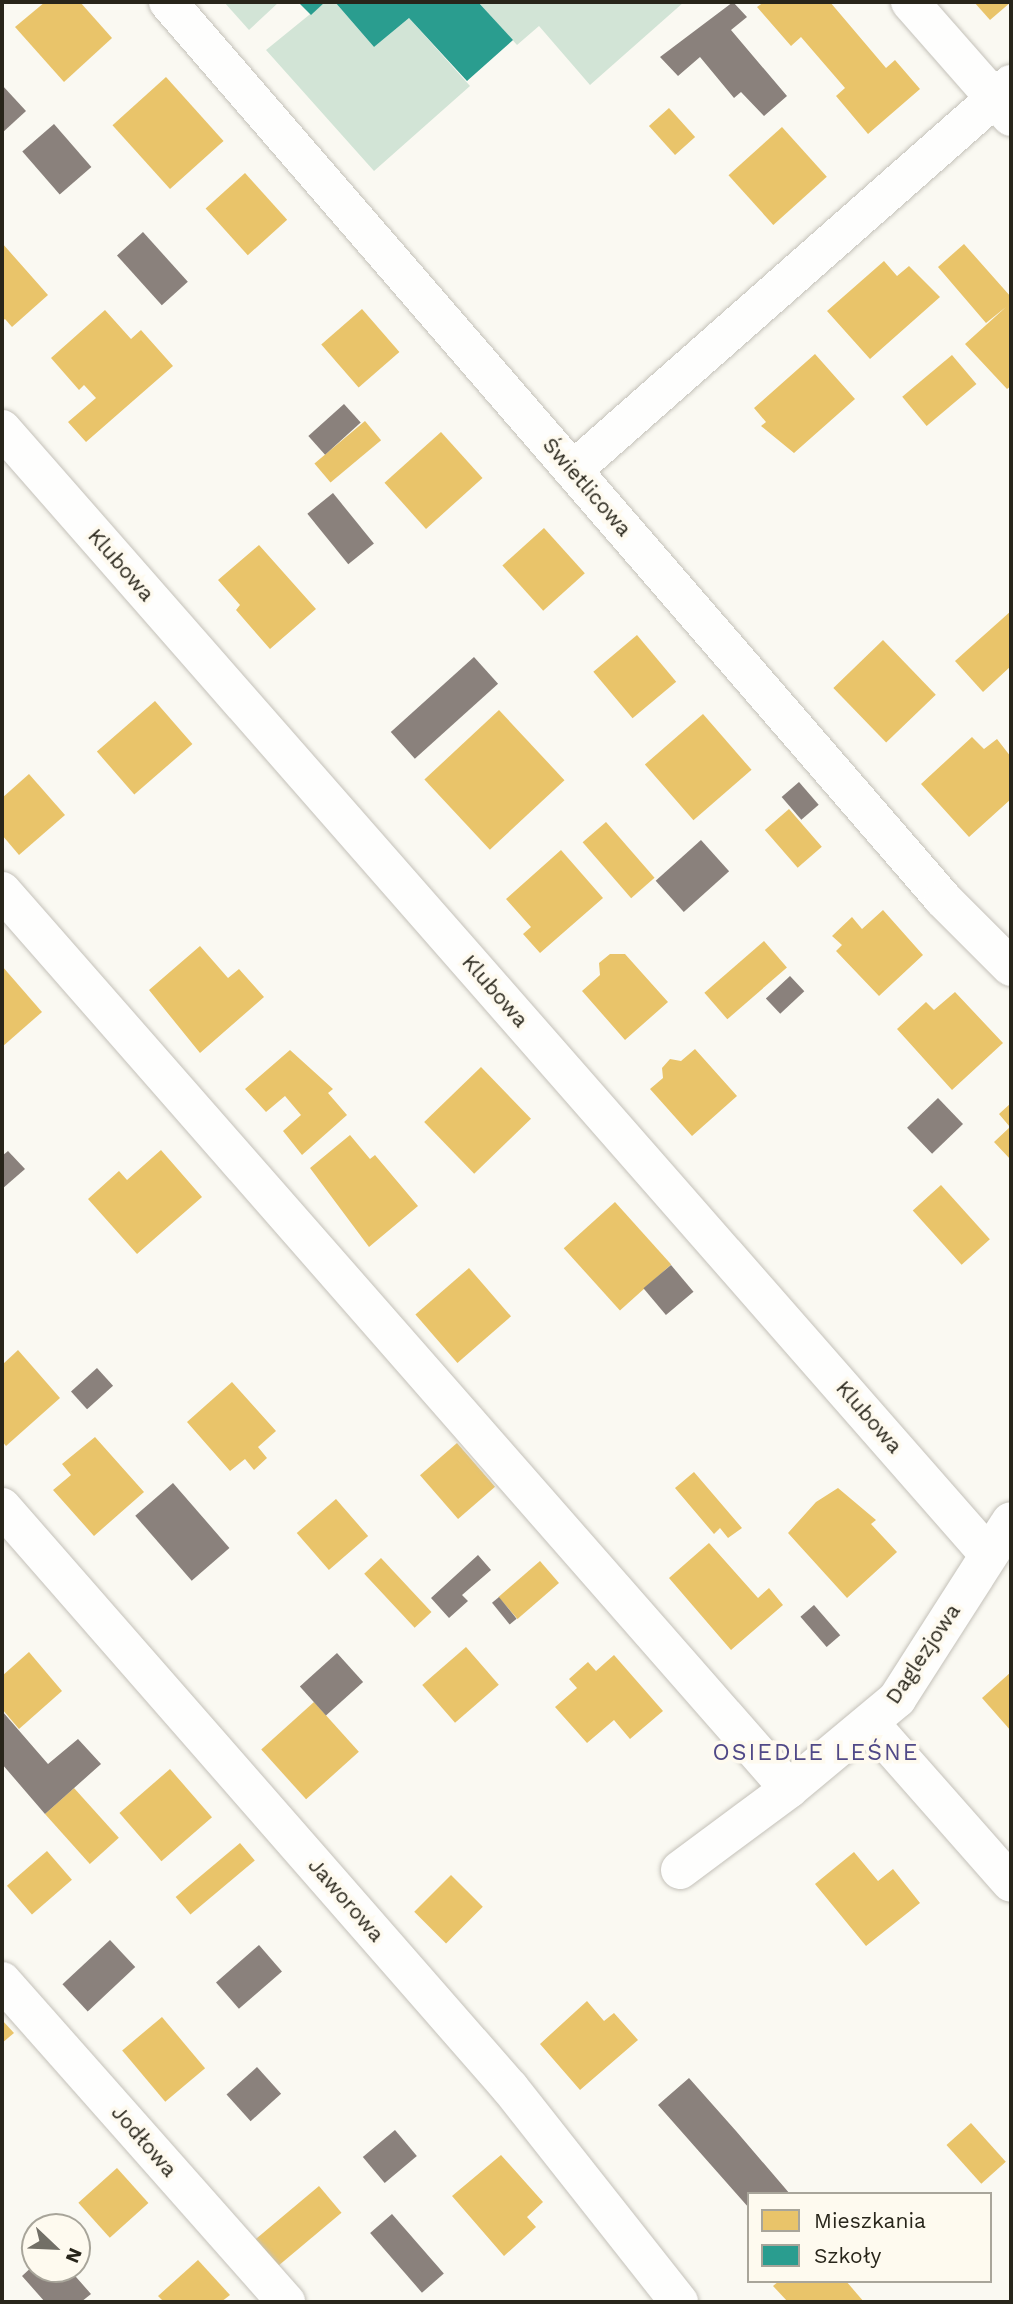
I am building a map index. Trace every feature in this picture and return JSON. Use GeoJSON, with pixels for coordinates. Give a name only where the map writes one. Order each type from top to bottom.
{"type":"FeatureCollection","features":[{"type":"Feature","properties":{"kind":"street","name":"Świetlicowa"},"geometry":{"type":"LineString","coordinates":[[168,2],[943,899],[1011,967]]}},
{"type":"Feature","properties":{"kind":"street"},"geometry":{"type":"LineString","coordinates":[[573,470],[1006,100],[910,2]]}},
{"type":"Feature","properties":{"kind":"street","name":"Klubowa"},"geometry":{"type":"LineString","coordinates":[[2,429],[988,1554]]}},
{"type":"Feature","properties":{"kind":"street"},"geometry":{"type":"LineString","coordinates":[[2,891],[789,1789]]}},
{"type":"Feature","properties":{"kind":"street","name":"Jaworowa"},"geometry":{"type":"LineString","coordinates":[[2,1507],[510,2088],[679,2302]]}},
{"type":"Feature","properties":{"kind":"street","name":"Daglezjowa"},"geometry":{"type":"LineString","coordinates":[[680,1870],[789,1789],[897,1699],[1011,1521]]}},
{"type":"Feature","properties":{"kind":"street"},"geometry":{"type":"LineString","coordinates":[[870,1723],[1011,1883]]}},
{"type":"Feature","properties":{"kind":"street","name":"Jodłowa"},"geometry":{"type":"LineString","coordinates":[[2,1980],[286,2302]]}},
{"type":"Feature","properties":{"kind":"green space"},"geometry":{"type":"Polygon","coordinates":[[[224,2],[279,2],[249,30],[224,2]]]}},
{"type":"Feature","properties":{"kind":"green space"},"geometry":{"type":"Polygon","coordinates":[[[325,2],[335,2],[374,47],[409,18],[470,86],[374,171],[266,50],[325,2]]]}},
{"type":"Feature","properties":{"kind":"green space"},"geometry":{"type":"Polygon","coordinates":[[[478,2],[684,2],[590,85],[539,26],[517,45],[478,2]]]}},
{"type":"Feature","properties":{"kind":"building: Mieszkania"},"geometry":{"type":"Polygon","coordinates":[[[45,2],[80,2],[112,38],[64,82],[15,27],[45,2]]]}},
{"type":"Feature","properties":{"kind":"building: Mieszkania"},"geometry":{"type":"Polygon","coordinates":[[[764,2],[830,2],[886,68],[895,60],[920,89],[868,134],[836,96],[845,88],[801,37],[791,46],[757,7],[764,2]]]}},
{"type":"Feature","properties":{"kind":"building: Mieszkania"},"geometry":{"type":"Polygon","coordinates":[[[974,2],[1011,2],[990,20],[974,2]]]}},
{"type":"Feature","properties":{"kind":"building: Mieszkania"},"geometry":{"type":"Polygon","coordinates":[[[166,77],[224,141],[170,189],[112,125],[166,77]]]}},
{"type":"Feature","properties":{"kind":"building: Mieszkania"},"geometry":{"type":"Polygon","coordinates":[[[669,108],[695,137],[675,155],[649,126],[669,108]]]}},
{"type":"Feature","properties":{"kind":"building: Mieszkania"},"geometry":{"type":"Polygon","coordinates":[[[782,127],[827,177],[773,225],[728,175],[782,127]]]}},
{"type":"Feature","properties":{"kind":"building: Mieszkania"},"geometry":{"type":"Polygon","coordinates":[[[245,173],[287,220],[248,255],[206,208],[245,173]]]}},
{"type":"Feature","properties":{"kind":"building: Mieszkania"},"geometry":{"type":"Polygon","coordinates":[[[2,243],[48,295],[12,327],[5,319],[2,321],[2,243]]]}},
{"type":"Feature","properties":{"kind":"building: Mieszkania"},"geometry":{"type":"Polygon","coordinates":[[[964,244],[1011,297],[1011,386],[1007,389],[965,344],[1006,307],[986,323],[938,267],[964,244]]]}},
{"type":"Feature","properties":{"kind":"building: Mieszkania"},"geometry":{"type":"Polygon","coordinates":[[[884,261],[897,276],[909,266],[940,297],[870,359],[827,311],[884,261]]]}},
{"type":"Feature","properties":{"kind":"building: Mieszkania"},"geometry":{"type":"Polygon","coordinates":[[[362,309],[399,352],[359,387],[321,344],[362,309]]]}},
{"type":"Feature","properties":{"kind":"building: Mieszkania"},"geometry":{"type":"Polygon","coordinates":[[[105,310],[131,339],[141,330],[173,366],[86,442],[68,422],[96,398],[84,385],[79,390],[51,358],[105,310]]]}},
{"type":"Feature","properties":{"kind":"building: Mieszkania"},"geometry":{"type":"Polygon","coordinates":[[[815,354],[855,399],[794,453],[761,426],[766,422],[754,408],[815,354]]]}},
{"type":"Feature","properties":{"kind":"building: Mieszkania"},"geometry":{"type":"Polygon","coordinates":[[[952,355],[976,384],[927,426],[902,397],[952,355]]]}},
{"type":"Feature","properties":{"kind":"building: Mieszkania"},"geometry":{"type":"Polygon","coordinates":[[[365,421],[381,440],[331,483],[314,463],[365,421]]]}},
{"type":"Feature","properties":{"kind":"building: Mieszkania"},"geometry":{"type":"Polygon","coordinates":[[[441,432],[482,478],[426,529],[385,483],[441,432]]]}},
{"type":"Feature","properties":{"kind":"building: Mieszkania"},"geometry":{"type":"Polygon","coordinates":[[[544,528],[585,573],[543,611],[502,565],[544,528]]]}},
{"type":"Feature","properties":{"kind":"building: Mieszkania"},"geometry":{"type":"Polygon","coordinates":[[[259,545],[316,609],[270,649],[236,610],[240,605],[218,580],[259,545]]]}},
{"type":"Feature","properties":{"kind":"building: Mieszkania"},"geometry":{"type":"Polygon","coordinates":[[[1011,611],[1011,666],[983,692],[955,661],[1011,611]]]}},
{"type":"Feature","properties":{"kind":"building: Mieszkania"},"geometry":{"type":"Polygon","coordinates":[[[637,635],[676,682],[633,718],[593,672],[637,635]]]}},
{"type":"Feature","properties":{"kind":"building: Mieszkania"},"geometry":{"type":"Polygon","coordinates":[[[883,640],[936,695],[886,743],[833,688],[883,640]]]}},
{"type":"Feature","properties":{"kind":"building: Mieszkania"},"geometry":{"type":"Polygon","coordinates":[[[155,701],[192,744],[134,795],[97,752],[155,701]]]}},
{"type":"Feature","properties":{"kind":"building: Mieszkania"},"geometry":{"type":"Polygon","coordinates":[[[499,710],[564,780],[490,850],[424,780],[499,710]]]}},
{"type":"Feature","properties":{"kind":"building: Mieszkania"},"geometry":{"type":"Polygon","coordinates":[[[703,714],[752,770],[693,820],[645,765],[703,714]]]}},
{"type":"Feature","properties":{"kind":"building: Mieszkania"},"geometry":{"type":"Polygon","coordinates":[[[972,737],[984,749],[997,739],[1011,757],[1011,799],[969,837],[921,784],[972,737]]]}},
{"type":"Feature","properties":{"kind":"building: Mieszkania"},"geometry":{"type":"Polygon","coordinates":[[[29,774],[65,815],[19,855],[2,835],[2,798],[29,774]]]}},
{"type":"Feature","properties":{"kind":"building: Mieszkania"},"geometry":{"type":"Polygon","coordinates":[[[789,809],[822,847],[798,868],[765,830],[789,809]]]}},
{"type":"Feature","properties":{"kind":"building: Mieszkania"},"geometry":{"type":"Polygon","coordinates":[[[606,822],[655,878],[631,898],[583,842],[606,822]]]}},
{"type":"Feature","properties":{"kind":"building: Mieszkania"},"geometry":{"type":"Polygon","coordinates":[[[561,850],[603,898],[540,953],[523,934],[531,927],[506,899],[561,850]]]}},
{"type":"Feature","properties":{"kind":"building: Mieszkania"},"geometry":{"type":"Polygon","coordinates":[[[883,910],[923,955],[879,996],[836,951],[842,945],[832,936],[852,917],[862,929],[883,910]]]}},
{"type":"Feature","properties":{"kind":"building: Mieszkania"},"geometry":{"type":"Polygon","coordinates":[[[764,941],[787,967],[727,1019],[704,993],[764,941]]]}},
{"type":"Feature","properties":{"kind":"building: Mieszkania"},"geometry":{"type":"Polygon","coordinates":[[[200,946],[228,978],[239,969],[264,997],[200,1053],[149,990],[200,946]]]}},
{"type":"Feature","properties":{"kind":"building: Mieszkania"},"geometry":{"type":"Polygon","coordinates":[[[610,954],[625,954],[668,1002],[625,1040],[582,991],[600,975],[599,963],[610,954]]]}},
{"type":"Feature","properties":{"kind":"building: Mieszkania"},"geometry":{"type":"Polygon","coordinates":[[[2,966],[42,1012],[2,1047],[2,966]]]}},
{"type":"Feature","properties":{"kind":"building: Mieszkania"},"geometry":{"type":"Polygon","coordinates":[[[955,992],[1003,1043],[952,1090],[897,1029],[926,1002],[934,1010],[955,992]]]}},
{"type":"Feature","properties":{"kind":"building: Mieszkania"},"geometry":{"type":"Polygon","coordinates":[[[695,1049],[737,1096],[692,1136],[650,1089],[663,1078],[662,1068],[670,1059],[681,1061],[695,1049]]]}},
{"type":"Feature","properties":{"kind":"building: Mieszkania"},"geometry":{"type":"Polygon","coordinates":[[[290,1050],[333,1089],[328,1093],[347,1115],[302,1155],[283,1131],[301,1115],[285,1096],[266,1112],[245,1089],[290,1050]]]}},
{"type":"Feature","properties":{"kind":"building: Mieszkania"},"geometry":{"type":"Polygon","coordinates":[[[481,1067],[531,1119],[474,1174],[424,1122],[481,1067]]]}},
{"type":"Feature","properties":{"kind":"building: Mieszkania"},"geometry":{"type":"Polygon","coordinates":[[[1011,1103],[1011,1160],[994,1142],[1010,1127],[999,1114],[1011,1103]]]}},
{"type":"Feature","properties":{"kind":"building: Mieszkania"},"geometry":{"type":"Polygon","coordinates":[[[350,1135],[370,1159],[375,1155],[418,1206],[369,1247],[310,1168],[350,1135]]]}},
{"type":"Feature","properties":{"kind":"building: Mieszkania"},"geometry":{"type":"Polygon","coordinates":[[[161,1150],[202,1197],[137,1254],[88,1199],[119,1171],[127,1180],[161,1150]]]}},
{"type":"Feature","properties":{"kind":"building: Mieszkania"},"geometry":{"type":"Polygon","coordinates":[[[941,1185],[990,1239],[962,1265],[913,1210],[941,1185]]]}},
{"type":"Feature","properties":{"kind":"building: Mieszkania"},"geometry":{"type":"Polygon","coordinates":[[[615,1202],[671,1264],[620,1311],[564,1248],[615,1202]]]}},
{"type":"Feature","properties":{"kind":"building: Mieszkania"},"geometry":{"type":"Polygon","coordinates":[[[469,1268],[511,1316],[457,1363],[415,1315],[469,1268]]]}},
{"type":"Feature","properties":{"kind":"building: Mieszkania"},"geometry":{"type":"Polygon","coordinates":[[[18,1350],[60,1398],[6,1446],[2,1441],[2,1365],[18,1350]]]}},
{"type":"Feature","properties":{"kind":"building: Mieszkania"},"geometry":{"type":"Polygon","coordinates":[[[232,1382],[276,1431],[258,1447],[267,1458],[254,1470],[245,1459],[230,1471],[187,1422],[232,1382]]]}},
{"type":"Feature","properties":{"kind":"building: Mieszkania"},"geometry":{"type":"Polygon","coordinates":[[[95,1437],[144,1492],[94,1536],[53,1490],[71,1475],[62,1464],[95,1437]]]}},
{"type":"Feature","properties":{"kind":"building: Mieszkania"},"geometry":{"type":"Polygon","coordinates":[[[457,1443],[495,1487],[458,1519],[420,1475],[457,1443]]]}},
{"type":"Feature","properties":{"kind":"building: Mieszkania"},"geometry":{"type":"Polygon","coordinates":[[[694,1472],[742,1528],[728,1538],[720,1528],[714,1534],[675,1488],[694,1472]]]}},
{"type":"Feature","properties":{"kind":"building: Mieszkania"},"geometry":{"type":"Polygon","coordinates":[[[838,1488],[876,1520],[871,1524],[897,1552],[847,1598],[788,1533],[816,1502],[838,1488]]]}},
{"type":"Feature","properties":{"kind":"building: Mieszkania"},"geometry":{"type":"Polygon","coordinates":[[[336,1499],[368,1536],[329,1570],[297,1533],[336,1499]]]}},
{"type":"Feature","properties":{"kind":"building: Mieszkania"},"geometry":{"type":"Polygon","coordinates":[[[709,1543],[758,1598],[769,1588],[783,1605],[731,1650],[669,1578],[709,1543]]]}},
{"type":"Feature","properties":{"kind":"building: Mieszkania"},"geometry":{"type":"Polygon","coordinates":[[[381,1558],[431,1612],[415,1628],[364,1574],[381,1558]]]}},
{"type":"Feature","properties":{"kind":"building: Mieszkania"},"geometry":{"type":"Polygon","coordinates":[[[540,1561],[559,1583],[518,1619],[498,1597],[540,1561]]]}},
{"type":"Feature","properties":{"kind":"building: Mieszkania"},"geometry":{"type":"Polygon","coordinates":[[[466,1647],[499,1685],[455,1723],[422,1685],[466,1647]]]}},
{"type":"Feature","properties":{"kind":"building: Mieszkania"},"geometry":{"type":"Polygon","coordinates":[[[29,1652],[62,1691],[19,1729],[2,1709],[2,1676],[29,1652]]]}},
{"type":"Feature","properties":{"kind":"building: Mieszkania"},"geometry":{"type":"Polygon","coordinates":[[[614,1655],[663,1711],[630,1739],[614,1720],[587,1743],[555,1707],[577,1688],[569,1679],[588,1662],[596,1671],[614,1655]]]}},
{"type":"Feature","properties":{"kind":"building: Mieszkania"},"geometry":{"type":"Polygon","coordinates":[[[1011,1672],[1011,1731],[982,1698],[1011,1672]]]}},
{"type":"Feature","properties":{"kind":"building: Mieszkania"},"geometry":{"type":"Polygon","coordinates":[[[314,1702],[359,1752],[306,1799],[261,1750],[314,1702]]]}},
{"type":"Feature","properties":{"kind":"building: Mieszkania"},"geometry":{"type":"Polygon","coordinates":[[[170,1769],[212,1817],[161,1861],[119,1813],[170,1769]]]}},
{"type":"Feature","properties":{"kind":"building: Mieszkania"},"geometry":{"type":"Polygon","coordinates":[[[74,1788],[119,1838],[90,1864],[45,1814],[74,1788]]]}},
{"type":"Feature","properties":{"kind":"building: Mieszkania"},"geometry":{"type":"Polygon","coordinates":[[[240,1843],[255,1861],[190,1915],[176,1897],[240,1843]]]}},
{"type":"Feature","properties":{"kind":"building: Mieszkania"},"geometry":{"type":"Polygon","coordinates":[[[47,1851],[72,1880],[32,1914],[7,1886],[47,1851]]]}},
{"type":"Feature","properties":{"kind":"building: Mieszkania"},"geometry":{"type":"Polygon","coordinates":[[[854,1852],[878,1881],[893,1869],[920,1903],[866,1946],[815,1884],[854,1852]]]}},
{"type":"Feature","properties":{"kind":"building: Mieszkania"},"geometry":{"type":"Polygon","coordinates":[[[451,1875],[483,1907],[446,1944],[414,1912],[451,1875]]]}},
{"type":"Feature","properties":{"kind":"building: Mieszkania"},"geometry":{"type":"Polygon","coordinates":[[[587,2001],[604,2021],[614,2013],[638,2040],[580,2090],[540,2044],[587,2001]]]}},
{"type":"Feature","properties":{"kind":"building: Mieszkania"},"geometry":{"type":"Polygon","coordinates":[[[162,2017],[205,2068],[165,2102],[122,2050],[162,2017]]]}},
{"type":"Feature","properties":{"kind":"building: Mieszkania"},"geometry":{"type":"Polygon","coordinates":[[[2,2020],[14,2033],[2,2043],[2,2020]]]}},
{"type":"Feature","properties":{"kind":"building: Mieszkania"},"geometry":{"type":"Polygon","coordinates":[[[971,2123],[1006,2162],[981,2184],[946,2145],[971,2123]]]}},
{"type":"Feature","properties":{"kind":"building: Mieszkania"},"geometry":{"type":"Polygon","coordinates":[[[501,2155],[543,2202],[527,2217],[536,2227],[504,2256],[452,2196],[501,2155]]]}},
{"type":"Feature","properties":{"kind":"building: Mieszkania"},"geometry":{"type":"Polygon","coordinates":[[[117,2168],[148,2203],[110,2238],[91,2217],[91,2213],[88,2213],[78,2203],[117,2168]]]}},
{"type":"Feature","properties":{"kind":"building: Mieszkania"},"geometry":{"type":"Polygon","coordinates":[[[319,2186],[341,2213],[277,2267],[255,2240],[319,2186]]]}},
{"type":"Feature","properties":{"kind":"building: Mieszkania"},"geometry":{"type":"Polygon","coordinates":[[[198,2260],[230,2295],[221,2302],[164,2302],[158,2296],[198,2260]]]}},
{"type":"Feature","properties":{"kind":"building: Mieszkania"},"geometry":{"type":"Polygon","coordinates":[[[777,2283],[848,2283],[864,2302],[788,2302],[773,2286],[777,2283]]]}},
{"type":"Feature","properties":{"kind":"building: Szkoły"},"geometry":{"type":"Polygon","coordinates":[[[298,2],[325,2],[311,15],[298,2]]]}},
{"type":"Feature","properties":{"kind":"building: Szkoły"},"geometry":{"type":"Polygon","coordinates":[[[335,2],[478,2],[513,40],[467,81],[409,18],[374,47],[335,2]]]}},
{"type":"Feature","properties":{"kind":"building: Przemysł"},"geometry":{"type":"Polygon","coordinates":[[[733,2],[747,17],[731,30],[787,96],[764,116],[741,92],[734,98],[700,57],[678,76],[660,57],[733,2]]]}},
{"type":"Feature","properties":{"kind":"building: Przemysł"},"geometry":{"type":"Polygon","coordinates":[[[2,85],[26,111],[2,133],[2,85]]]}},
{"type":"Feature","properties":{"kind":"building: Przemysł"},"geometry":{"type":"Polygon","coordinates":[[[54,124],[91,167],[60,195],[22,152],[54,124]]]}},
{"type":"Feature","properties":{"kind":"building: Przemysł"},"geometry":{"type":"Polygon","coordinates":[[[143,232],[188,282],[162,305],[117,255],[143,232]]]}},
{"type":"Feature","properties":{"kind":"building: Przemysł"},"geometry":{"type":"Polygon","coordinates":[[[344,404],[361,423],[325,455],[308,436],[344,404]]]}},
{"type":"Feature","properties":{"kind":"building: Przemysł"},"geometry":{"type":"Polygon","coordinates":[[[333,493],[374,544],[348,564],[307,514],[333,493]]]}},
{"type":"Feature","properties":{"kind":"building: Przemysł"},"geometry":{"type":"Polygon","coordinates":[[[474,657],[498,684],[415,759],[391,732],[474,657]]]}},
{"type":"Feature","properties":{"kind":"building: Przemysł"},"geometry":{"type":"Polygon","coordinates":[[[799,782],[819,805],[801,820],[782,797],[799,782]]]}},
{"type":"Feature","properties":{"kind":"building: Przemysł"},"geometry":{"type":"Polygon","coordinates":[[[701,840],[729,871],[684,912],[656,881],[701,840]]]}},
{"type":"Feature","properties":{"kind":"building: Przemysł"},"geometry":{"type":"Polygon","coordinates":[[[790,976],[804,991],[780,1014],[766,999],[790,976]]]}},
{"type":"Feature","properties":{"kind":"building: Przemysł"},"geometry":{"type":"Polygon","coordinates":[[[938,1098],[963,1124],[932,1154],[907,1128],[938,1098]]]}},
{"type":"Feature","properties":{"kind":"building: Przemysł"},"geometry":{"type":"Polygon","coordinates":[[[8,1151],[25,1169],[2,1189],[2,1156],[8,1151]]]}},
{"type":"Feature","properties":{"kind":"building: Przemysł"},"geometry":{"type":"Polygon","coordinates":[[[671,1265],[693,1292],[666,1315],[643,1288],[671,1265]]]}},
{"type":"Feature","properties":{"kind":"building: Przemysł"},"geometry":{"type":"Polygon","coordinates":[[[97,1368],[113,1386],[87,1409],[71,1391],[97,1368]]]}},
{"type":"Feature","properties":{"kind":"building: Przemysł"},"geometry":{"type":"Polygon","coordinates":[[[173,1483],[229,1548],[192,1581],[135,1516],[173,1483]]]}},
{"type":"Feature","properties":{"kind":"building: Przemysł"},"geometry":{"type":"Polygon","coordinates":[[[478,1555],[491,1570],[462,1595],[468,1601],[449,1618],[431,1598],[478,1555]]]}},
{"type":"Feature","properties":{"kind":"building: Przemysł"},"geometry":{"type":"Polygon","coordinates":[[[499,1597],[517,1619],[510,1624],[492,1603],[499,1597]]]}},
{"type":"Feature","properties":{"kind":"building: Przemysł"},"geometry":{"type":"Polygon","coordinates":[[[814,1605],[840,1635],[827,1647],[800,1617],[814,1605]]]}},
{"type":"Feature","properties":{"kind":"building: Przemysł"},"geometry":{"type":"Polygon","coordinates":[[[337,1653],[363,1682],[326,1715],[300,1686],[337,1653]]]}},
{"type":"Feature","properties":{"kind":"building: Przemysł"},"geometry":{"type":"Polygon","coordinates":[[[2,1711],[48,1764],[78,1739],[101,1764],[45,1814],[2,1764],[2,1711]]]}},
{"type":"Feature","properties":{"kind":"building: Przemysł"},"geometry":{"type":"Polygon","coordinates":[[[110,1940],[135,1967],[88,2011],[62,1984],[110,1940]]]}},
{"type":"Feature","properties":{"kind":"building: Przemysł"},"geometry":{"type":"Polygon","coordinates":[[[259,1945],[282,1971],[239,2009],[216,1982],[259,1945]]]}},
{"type":"Feature","properties":{"kind":"building: Przemysł"},"geometry":{"type":"Polygon","coordinates":[[[257,2067],[281,2094],[251,2121],[227,2094],[257,2067]]]}},
{"type":"Feature","properties":{"kind":"building: Przemysł"},"geometry":{"type":"Polygon","coordinates":[[[689,2078],[788,2192],[747,2192],[747,2206],[658,2105],[689,2078]]]}},
{"type":"Feature","properties":{"kind":"building: Przemysł"},"geometry":{"type":"Polygon","coordinates":[[[395,2130],[417,2156],[385,2183],[363,2157],[395,2130]]]}},
{"type":"Feature","properties":{"kind":"building: Przemysł"},"geometry":{"type":"Polygon","coordinates":[[[392,2214],[444,2274],[422,2293],[370,2233],[392,2214]]]}},
{"type":"Feature","properties":{"kind":"building: Przemysł"},"geometry":{"type":"Polygon","coordinates":[[[28,2283],[81,2283],[91,2294],[81,2302],[45,2302],[28,2283]]]}},
{"type":"Feature","properties":{"kind":"district","name":"OSIEDLE LEŚNE"},"geometry":{"type":"Point","coordinates":[816,1753]}}]}
